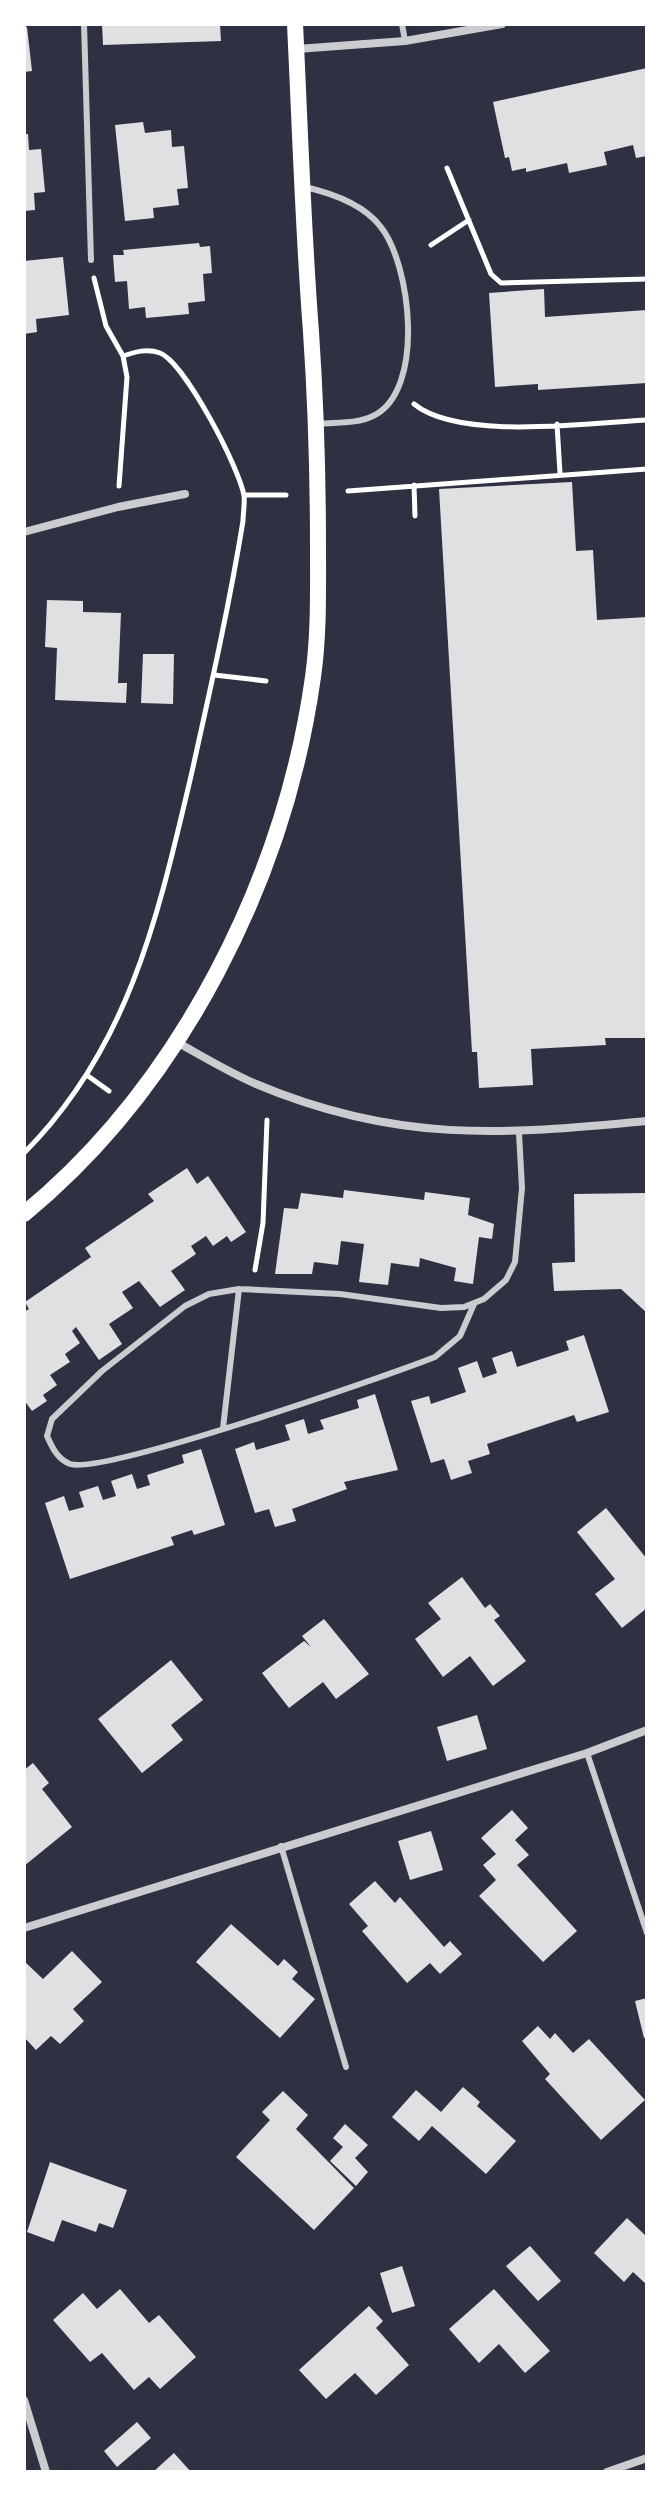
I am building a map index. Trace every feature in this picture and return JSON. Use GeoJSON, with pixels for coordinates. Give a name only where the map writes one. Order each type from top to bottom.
{"type":"FeatureCollection","features":[{"type":"Feature","properties":{"kind":"main road"},"geometry":{"type":"LineString","coordinates":[[24,1214],[99,1140],[174,1041],[229,945],[257,884],[294,781],[313,674],[318,606],[318,424],[295,24]]}},
{"type":"Feature","properties":{"kind":"street"},"geometry":{"type":"LineString","coordinates":[[296,49],[405,41],[502,24]]}},
{"type":"Feature","properties":{"kind":"street"},"geometry":{"type":"LineString","coordinates":[[24,532],[118,507],[185,494]]}},
{"type":"Feature","properties":{"kind":"street"},"geometry":{"type":"LineString","coordinates":[[174,1041],[253,1083],[353,1117],[434,1131],[519,1133],[647,1121]]}},
{"type":"Feature","properties":{"kind":"street"},"geometry":{"type":"LineString","coordinates":[[24,1928],[587,1753],[647,1730]]}},
{"type":"Feature","properties":{"kind":"street"},"geometry":{"type":"LineString","coordinates":[[24,2400],[46,2472]]}},
{"type":"Feature","properties":{"kind":"street"},"geometry":{"type":"LineString","coordinates":[[607,2472],[647,2458]]}},
{"type":"Feature","properties":{"kind":"lane"},"geometry":{"type":"LineString","coordinates":[[84,24],[91,260]]}},
{"type":"Feature","properties":{"kind":"lane"},"geometry":{"type":"LineString","coordinates":[[402,24],[405,41]]}},
{"type":"Feature","properties":{"kind":"lane"},"geometry":{"type":"LineString","coordinates":[[302,186],[329,193],[359,208],[380,225],[397,257],[409,351],[406,372],[397,391],[372,417],[318,424]]}},
{"type":"Feature","properties":{"kind":"lane"},"geometry":{"type":"LineString","coordinates":[[474,1304],[460,1336],[435,1357],[223,1428],[112,1460],[78,1465],[62,1459],[47,1436],[52,1419],[68,1402],[169,1318],[209,1294],[239,1289],[365,1297],[441,1308],[474,1304],[500,1287],[515,1262],[522,1188],[519,1133]]}},
{"type":"Feature","properties":{"kind":"lane"},"geometry":{"type":"LineString","coordinates":[[223,1428],[239,1289]]}},
{"type":"Feature","properties":{"kind":"lane"},"geometry":{"type":"LineString","coordinates":[[587,1753],[647,1933]]}},
{"type":"Feature","properties":{"kind":"lane"},"geometry":{"type":"LineString","coordinates":[[281,1846],[346,2067]]}},
{"type":"Feature","properties":{"kind":"path"},"geometry":{"type":"LineString","coordinates":[[447,168],[491,274],[501,283],[647,279]]}},
{"type":"Feature","properties":{"kind":"path"},"geometry":{"type":"LineString","coordinates":[[431,245],[469,220]]}},
{"type":"Feature","properties":{"kind":"path"},"geometry":{"type":"LineString","coordinates":[[91,260],[106,326],[123,356],[127,403],[118,507]]}},
{"type":"Feature","properties":{"kind":"path"},"geometry":{"type":"LineString","coordinates":[[24,1153],[88,1076],[114,1029],[146,950],[214,675],[243,521],[244,495],[185,376],[161,353],[139,351],[123,356]]}},
{"type":"Feature","properties":{"kind":"path"},"geometry":{"type":"LineString","coordinates":[[397,391],[440,419],[504,427],[647,420]]}},
{"type":"Feature","properties":{"kind":"path"},"geometry":{"type":"LineString","coordinates":[[557,424],[560,473]]}},
{"type":"Feature","properties":{"kind":"path"},"geometry":{"type":"LineString","coordinates":[[348,491],[647,469]]}},
{"type":"Feature","properties":{"kind":"path"},"geometry":{"type":"LineString","coordinates":[[414,484],[415,516]]}},
{"type":"Feature","properties":{"kind":"path"},"geometry":{"type":"LineString","coordinates":[[244,495],[286,495]]}},
{"type":"Feature","properties":{"kind":"path"},"geometry":{"type":"LineString","coordinates":[[214,675],[266,681]]}},
{"type":"Feature","properties":{"kind":"path"},"geometry":{"type":"LineString","coordinates":[[88,1076],[109,1091]]}},
{"type":"Feature","properties":{"kind":"path"},"geometry":{"type":"LineString","coordinates":[[251,1290],[263,1223],[267,1120]]}},
{"type":"Feature","properties":{"kind":"building"},"geometry":{"type":"Polygon","coordinates":[[[102,24],[220,24],[221,41],[103,45],[102,24]]]}},
{"type":"Feature","properties":{"kind":"building"},"geometry":{"type":"Polygon","coordinates":[[[27,27],[32,71],[24,72],[24,28],[27,27]]]}},
{"type":"Feature","properties":{"kind":"building"},"geometry":{"type":"Polygon","coordinates":[[[647,68],[647,156],[636,158],[633,145],[604,152],[607,165],[569,173],[567,163],[526,172],[526,168],[512,171],[509,157],[505,158],[493,102],[647,68]]]}},
{"type":"Feature","properties":{"kind":"building"},"geometry":{"type":"Polygon","coordinates":[[[143,122],[145,133],[171,130],[172,147],[184,146],[188,188],[177,189],[179,205],[153,208],[154,218],[125,221],[115,125],[143,122]]]}},
{"type":"Feature","properties":{"kind":"building"},"geometry":{"type":"Polygon","coordinates":[[[24,134],[28,134],[29,150],[41,149],[45,192],[34,193],[35,210],[24,211],[24,134]]]}},
{"type":"Feature","properties":{"kind":"building"},"geometry":{"type":"Polygon","coordinates":[[[199,243],[200,247],[210,246],[212,273],[203,274],[205,301],[188,303],[189,314],[146,318],[145,307],[129,309],[127,281],[115,282],[113,255],[124,255],[123,250],[199,243]]]}},
{"type":"Feature","properties":{"kind":"building"},"geometry":{"type":"Polygon","coordinates":[[[63,257],[69,315],[36,319],[37,332],[24,334],[24,261],[63,257]]]}},
{"type":"Feature","properties":{"kind":"building"},"geometry":{"type":"Polygon","coordinates":[[[544,289],[545,317],[647,310],[647,383],[538,390],[538,384],[495,387],[489,293],[544,289]]]}},
{"type":"Feature","properties":{"kind":"building"},"geometry":{"type":"Polygon","coordinates":[[[572,482],[576,551],[593,550],[597,620],[647,617],[647,1038],[605,1038],[606,1045],[531,1049],[533,1085],[479,1088],[477,1052],[472,1052],[439,489],[572,482]]]}},
{"type":"Feature","properties":{"kind":"building"},"geometry":{"type":"Polygon","coordinates":[[[47,600],[83,601],[83,612],[121,613],[118,683],[127,683],[126,703],[55,700],[57,648],[45,647],[47,600]]]}},
{"type":"Feature","properties":{"kind":"building"},"geometry":{"type":"Polygon","coordinates":[[[143,654],[174,654],[173,704],[141,703],[143,654]]]}},
{"type":"Feature","properties":{"kind":"building"},"geometry":{"type":"Polygon","coordinates":[[[187,1168],[197,1184],[208,1176],[246,1232],[231,1242],[227,1236],[213,1246],[206,1236],[191,1246],[196,1254],[171,1271],[185,1290],[160,1307],[139,1281],[122,1292],[133,1308],[109,1324],[122,1344],[99,1360],[76,1327],[72,1331],[80,1343],[65,1354],[70,1362],[50,1375],[57,1385],[43,1395],[47,1401],[32,1411],[24,1400],[24,1312],[29,1309],[25,1302],[91,1257],[85,1248],[154,1201],[148,1194],[187,1168]]]}},
{"type":"Feature","properties":{"kind":"building"},"geometry":{"type":"Polygon","coordinates":[[[344,1190],[424,1200],[425,1192],[470,1198],[468,1215],[494,1224],[492,1239],[479,1237],[473,1284],[454,1281],[456,1268],[420,1258],[419,1267],[391,1263],[388,1285],[359,1282],[364,1244],[341,1241],[338,1265],[314,1262],[312,1274],[275,1274],[284,1208],[298,1209],[301,1193],[343,1198],[344,1190]]]}},
{"type":"Feature","properties":{"kind":"building"},"geometry":{"type":"Polygon","coordinates":[[[647,1193],[647,1313],[621,1289],[554,1291],[552,1263],[575,1262],[574,1194],[647,1193]]]}},
{"type":"Feature","properties":{"kind":"building"},"geometry":{"type":"Polygon","coordinates":[[[584,1335],[609,1412],[577,1422],[574,1415],[487,1444],[490,1454],[468,1461],[472,1473],[451,1480],[444,1459],[431,1463],[411,1401],[429,1396],[431,1404],[466,1392],[458,1368],[477,1361],[483,1378],[497,1373],[492,1358],[512,1351],[517,1367],[569,1350],[566,1341],[584,1335]]]}},
{"type":"Feature","properties":{"kind":"building"},"geometry":{"type":"Polygon","coordinates":[[[375,1394],[398,1470],[344,1482],[347,1489],[292,1509],[296,1521],[275,1527],[269,1509],[255,1513],[235,1449],[254,1442],[256,1450],[290,1440],[285,1425],[304,1419],[308,1434],[324,1429],[320,1420],[359,1408],[357,1400],[375,1394]]]}},
{"type":"Feature","properties":{"kind":"building"},"geometry":{"type":"Polygon","coordinates":[[[201,1449],[225,1525],[194,1535],[192,1530],[171,1537],[174,1545],[70,1579],[45,1503],[64,1496],[69,1511],[84,1507],[79,1492],[98,1486],[103,1500],[116,1496],[111,1481],[132,1474],[137,1489],[150,1485],[147,1475],[184,1463],[182,1455],[201,1449]]]}},
{"type":"Feature","properties":{"kind":"building"},"geometry":{"type":"Polygon","coordinates":[[[606,1508],[647,1559],[647,1608],[622,1628],[595,1594],[615,1579],[577,1532],[606,1508]]]}},
{"type":"Feature","properties":{"kind":"building"},"geometry":{"type":"Polygon","coordinates":[[[462,1577],[485,1608],[490,1604],[500,1616],[494,1620],[526,1661],[493,1686],[470,1656],[443,1677],[415,1639],[441,1619],[428,1603],[462,1577]]]}},
{"type":"Feature","properties":{"kind":"building"},"geometry":{"type":"Polygon","coordinates":[[[324,1619],[369,1674],[336,1699],[323,1682],[289,1708],[262,1673],[304,1641],[311,1647],[302,1636],[324,1619]]]}},
{"type":"Feature","properties":{"kind":"building"},"geometry":{"type":"Polygon","coordinates":[[[171,1660],[203,1700],[171,1725],[183,1740],[142,1773],[98,1719],[171,1660]]]}},
{"type":"Feature","properties":{"kind":"building"},"geometry":{"type":"Polygon","coordinates":[[[477,1715],[487,1749],[447,1761],[437,1727],[477,1715]]]}},
{"type":"Feature","properties":{"kind":"building"},"geometry":{"type":"Polygon","coordinates":[[[33,1763],[49,1783],[42,1789],[72,1827],[24,1866],[24,1770],[33,1763]]]}},
{"type":"Feature","properties":{"kind":"building"},"geometry":{"type":"Polygon","coordinates":[[[512,1810],[528,1828],[515,1840],[529,1855],[517,1865],[577,1931],[543,1962],[479,1896],[496,1880],[483,1865],[496,1854],[481,1838],[512,1810]]]}},
{"type":"Feature","properties":{"kind":"building"},"geometry":{"type":"Polygon","coordinates":[[[431,1831],[443,1870],[410,1880],[398,1841],[431,1831]]]}},
{"type":"Feature","properties":{"kind":"building"},"geometry":{"type":"Polygon","coordinates":[[[375,1881],[395,1903],[400,1897],[444,1947],[450,1941],[462,1954],[440,1974],[430,1963],[407,1983],[362,1931],[368,1926],[349,1904],[375,1881]]]}},
{"type":"Feature","properties":{"kind":"building"},"geometry":{"type":"Polygon","coordinates":[[[231,1924],[278,1966],[284,1959],[298,1972],[292,1979],[315,1999],[280,2038],[196,1962],[231,1924]]]}},
{"type":"Feature","properties":{"kind":"building"},"geometry":{"type":"Polygon","coordinates":[[[72,1951],[102,1982],[73,2009],[84,2021],[60,2044],[51,2036],[36,2050],[24,2037],[24,1961],[43,1979],[72,1951]]]}},
{"type":"Feature","properties":{"kind":"building"},"geometry":{"type":"Polygon","coordinates":[[[647,1998],[647,2037],[644,2038],[635,2001],[647,1998]]]}},
{"type":"Feature","properties":{"kind":"building"},"geometry":{"type":"Polygon","coordinates":[[[538,2026],[550,2039],[555,2033],[573,2053],[589,2039],[645,2100],[601,2140],[545,2079],[550,2074],[522,2041],[538,2026]]]}},
{"type":"Feature","properties":{"kind":"building"},"geometry":{"type":"Polygon","coordinates":[[[463,2087],[480,2102],[477,2106],[516,2141],[486,2174],[432,2126],[419,2141],[392,2117],[416,2090],[441,2112],[463,2087]]]}},
{"type":"Feature","properties":{"kind":"building"},"geometry":{"type":"Polygon","coordinates":[[[283,2091],[308,2115],[296,2129],[354,2188],[314,2230],[236,2157],[270,2120],[262,2112],[283,2091]]]}},
{"type":"Feature","properties":{"kind":"building"},"geometry":{"type":"Polygon","coordinates":[[[345,2124],[368,2145],[355,2158],[368,2172],[356,2186],[330,2161],[343,2147],[333,2138],[345,2124]]]}},
{"type":"Feature","properties":{"kind":"building"},"geometry":{"type":"Polygon","coordinates":[[[50,2162],[127,2190],[113,2228],[99,2223],[96,2232],[62,2220],[54,2242],[27,2232],[50,2162]]]}},
{"type":"Feature","properties":{"kind":"building"},"geometry":{"type":"Polygon","coordinates":[[[627,2218],[645,2235],[647,2233],[647,2285],[633,2272],[624,2282],[594,2253],[627,2218]]]}},
{"type":"Feature","properties":{"kind":"building"},"geometry":{"type":"Polygon","coordinates":[[[530,2246],[561,2281],[538,2301],[506,2266],[530,2246]]]}},
{"type":"Feature","properties":{"kind":"building"},"geometry":{"type":"Polygon","coordinates":[[[402,2266],[415,2306],[392,2313],[380,2273],[402,2266]]]}},
{"type":"Feature","properties":{"kind":"building"},"geometry":{"type":"Polygon","coordinates":[[[120,2289],[149,2323],[159,2315],[196,2357],[160,2389],[149,2377],[134,2390],[102,2353],[90,2362],[53,2320],[83,2293],[97,2309],[120,2289]]]}},
{"type":"Feature","properties":{"kind":"building"},"geometry":{"type":"Polygon","coordinates":[[[494,2289],[550,2351],[525,2373],[499,2344],[479,2363],[449,2329],[494,2289]]]}},
{"type":"Feature","properties":{"kind":"building"},"geometry":{"type":"Polygon","coordinates":[[[369,2306],[383,2321],[376,2328],[409,2365],[376,2395],[355,2373],[326,2399],[299,2370],[369,2306]]]}},
{"type":"Feature","properties":{"kind":"building"},"geometry":{"type":"Polygon","coordinates":[[[137,2422],[151,2438],[117,2467],[104,2451],[137,2422]]]}},
{"type":"Feature","properties":{"kind":"building"},"geometry":{"type":"Polygon","coordinates":[[[174,2453],[191,2472],[153,2472],[174,2453]]]}}]}
